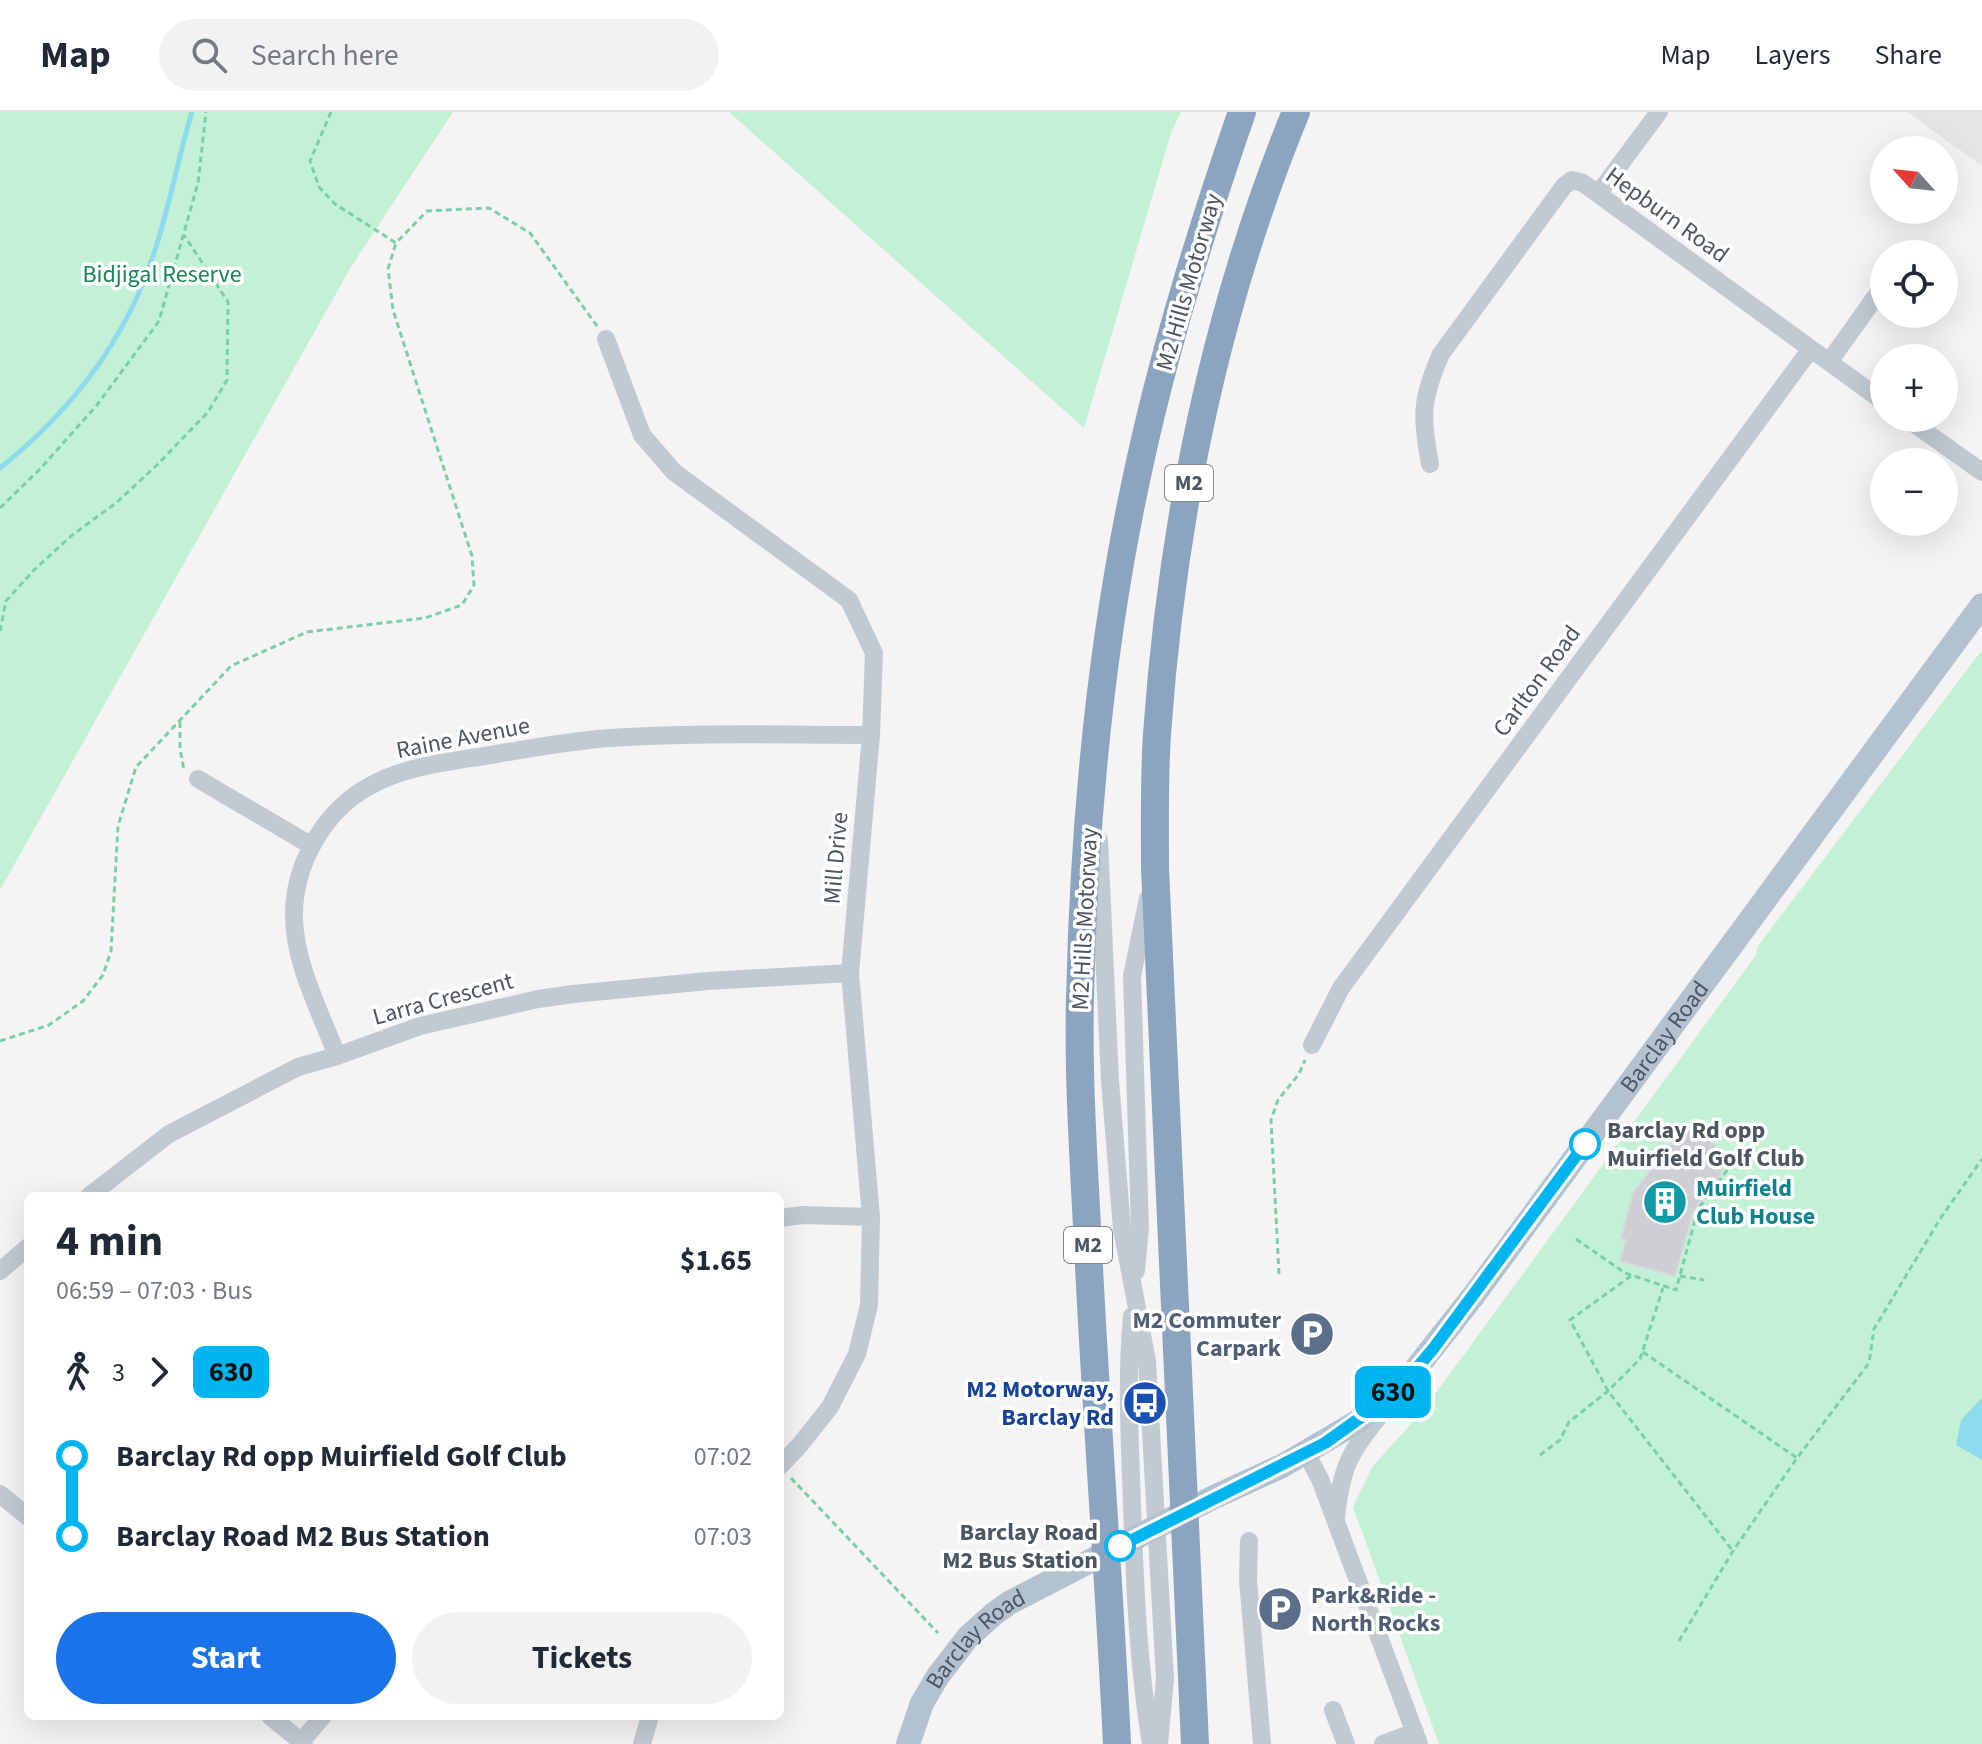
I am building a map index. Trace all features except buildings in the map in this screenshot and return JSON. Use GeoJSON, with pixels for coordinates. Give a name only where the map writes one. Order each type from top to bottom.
{"type":"FeatureCollection","features":[{"type":"Feature","properties":{"kind":"highway","name":"M2 Hills Motorway"},"geometry":{"type":"LineString","coordinates":[[1117,1744],[1088,1245],[1080,1031],[1087,842],[1118,574],[1139,464],[1184,290],[1242,112]]}},
{"type":"Feature","properties":{"kind":"highway","name":"M2 Hills Motorway"},"geometry":{"type":"LineString","coordinates":[[1195,1744],[1155,868],[1157,736],[1167,636],[1191,472],[1230,307],[1259,212],[1296,112]]}},
{"type":"Feature","properties":{"kind":"main road","name":"Barclay Road"},"geometry":{"type":"LineString","coordinates":[[908,1744],[930,1690],[968,1637],[1009,1603],[1306,1453],[1357,1422],[1411,1375],[1467,1304],[1982,605]]}},
{"type":"Feature","properties":{"kind":"street"},"geometry":{"type":"LineString","coordinates":[[1598,194],[1659,112]]}},
{"type":"Feature","properties":{"kind":"street","name":"Hepburn Road"},"geometry":{"type":"LineString","coordinates":[[1430,464],[1422,422],[1429,382],[1441,354],[1564,186],[1572,180],[1583,183],[1870,392]]}},
{"type":"Feature","properties":{"kind":"street"},"geometry":{"type":"LineString","coordinates":[[1829,362],[1870,305]]}},
{"type":"Feature","properties":{"kind":"street","name":"Mill Drive"},"geometry":{"type":"LineString","coordinates":[[606,339],[642,435],[674,472],[849,600],[874,653],[871,735],[850,973],[871,1217],[869,1305],[857,1354],[830,1407],[799,1446],[786,1472]]}},
{"type":"Feature","properties":{"kind":"street","name":"Carlton Road"},"geometry":{"type":"LineString","coordinates":[[1312,1045],[1341,988],[1810,350]]}},
{"type":"Feature","properties":{"kind":"street"},"geometry":{"type":"LineString","coordinates":[[1926,432],[1982,472]]}},
{"type":"Feature","properties":{"kind":"street","name":"Raine Avenue"},"geometry":{"type":"LineString","coordinates":[[337,1056],[301,958],[294,916],[298,887],[312,846],[339,810],[369,786],[405,772],[451,761],[566,742],[664,735],[871,735]]}},
{"type":"Feature","properties":{"kind":"street","name":"M2"},"geometry":{"type":"LineString","coordinates":[[1096,745],[1110,1081],[1122,1229],[1147,1361],[1159,1547],[1165,1679],[1159,1744]]}},
{"type":"Feature","properties":{"kind":"street"},"geometry":{"type":"LineString","coordinates":[[198,779],[312,846]]}},
{"type":"Feature","properties":{"kind":"street","name":"M2"},"geometry":{"type":"LineString","coordinates":[[1151,1744],[1142,1689],[1127,1364],[1140,1228],[1132,976],[1155,868]]}},
{"type":"Feature","properties":{"kind":"street","name":"Larra Crescent"},"geometry":{"type":"LineString","coordinates":[[94,1192],[169,1134],[298,1067],[420,1026],[538,999],[708,981],[850,973]]}},
{"type":"Feature","properties":{"kind":"street"},"geometry":{"type":"LineString","coordinates":[[784,1217],[871,1217]]}},
{"type":"Feature","properties":{"kind":"street"},"geometry":{"type":"LineString","coordinates":[[0,1271],[24,1250]]}},
{"type":"Feature","properties":{"kind":"street"},"geometry":{"type":"LineString","coordinates":[[1336,1521],[1340,1484],[1349,1456],[1411,1375]]}},
{"type":"Feature","properties":{"kind":"street"},"geometry":{"type":"LineString","coordinates":[[1306,1453],[1320,1479],[1417,1738],[1383,1744]]}},
{"type":"Feature","properties":{"kind":"street"},"geometry":{"type":"LineString","coordinates":[[0,1494],[24,1514]]}},
{"type":"Feature","properties":{"kind":"street"},"geometry":{"type":"LineString","coordinates":[[1249,1541],[1248,1580],[1262,1744]]}},
{"type":"Feature","properties":{"kind":"street"},"geometry":{"type":"LineString","coordinates":[[1333,1710],[1346,1744]]}},
{"type":"Feature","properties":{"kind":"street"},"geometry":{"type":"LineString","coordinates":[[275,1720],[303,1743],[320,1720]]}},
{"type":"Feature","properties":{"kind":"street"},"geometry":{"type":"LineString","coordinates":[[642,1744],[649,1720]]}},
{"type":"Feature","properties":{"kind":"path"},"geometry":{"type":"LineString","coordinates":[[0,508],[41,468],[97,405],[159,321],[198,183],[206,112]]}},
{"type":"Feature","properties":{"kind":"path"},"geometry":{"type":"LineString","coordinates":[[331,112],[310,161],[319,187],[335,204],[396,243]]}},
{"type":"Feature","properties":{"kind":"path"},"geometry":{"type":"LineString","coordinates":[[0,1041],[49,1025],[83,1001],[103,975],[111,951],[118,826],[136,767],[231,666],[307,632],[425,618],[462,605],[474,585],[472,556],[393,310],[388,269],[396,243],[427,211],[489,208],[530,233],[606,339]]}},
{"type":"Feature","properties":{"kind":"path"},"geometry":{"type":"LineString","coordinates":[[0,631],[6,601],[15,591],[71,536],[116,503],[157,465],[208,412],[227,380],[228,302],[184,235]]}},
{"type":"Feature","properties":{"kind":"path"},"geometry":{"type":"LineString","coordinates":[[180,720],[183,769],[198,779]]}},
{"type":"Feature","properties":{"kind":"path"},"geometry":{"type":"LineString","coordinates":[[1279,1274],[1271,1120],[1278,1100],[1299,1074],[1312,1045]]}},
{"type":"Feature","properties":{"kind":"path"},"geometry":{"type":"LineString","coordinates":[[1679,1641],[1733,1551],[1797,1458],[1869,1363],[1874,1329],[1940,1219],[1982,1159]]}},
{"type":"Feature","properties":{"kind":"path"},"geometry":{"type":"LineString","coordinates":[[1576,1239],[1631,1276],[1676,1290],[1698,1209],[1734,1161]]}},
{"type":"Feature","properties":{"kind":"path"},"geometry":{"type":"LineString","coordinates":[[1631,1276],[1570,1320],[1608,1391],[1733,1551]]}},
{"type":"Feature","properties":{"kind":"path"},"geometry":{"type":"LineString","coordinates":[[1680,1276],[1704,1280]]}},
{"type":"Feature","properties":{"kind":"path"},"geometry":{"type":"LineString","coordinates":[[1540,1455],[1560,1440],[1569,1422],[1608,1391],[1640,1359],[1663,1288]]}},
{"type":"Feature","properties":{"kind":"path"},"geometry":{"type":"LineString","coordinates":[[1643,1352],[1797,1458]]}},
{"type":"Feature","properties":{"kind":"path"},"geometry":{"type":"LineString","coordinates":[[786,1472],[938,1633]]}},
{"type":"Feature","properties":{"kind":"shaded area"},"geometry":{"type":"Polygon","coordinates":[[[1907,112],[1982,112],[1982,166],[1958,149],[1958,136],[1940,136],[1907,112]]]}},
{"type":"Feature","properties":{"kind":"green space","name":"Bidjigal Reserve"},"geometry":{"type":"Polygon","coordinates":[[[0,112],[453,112],[351,267],[0,890],[0,112]]]}},
{"type":"Feature","properties":{"kind":"green space"},"geometry":{"type":"Polygon","coordinates":[[[729,112],[1181,112],[1171,133],[1084,428],[729,112]]]}},
{"type":"Feature","properties":{"kind":"green space"},"geometry":{"type":"Polygon","coordinates":[[[1982,650],[1982,1744],[1439,1744],[1353,1507],[1372,1467],[1422,1412],[1756,955],[1758,946],[1982,650]]]}},
{"type":"Feature","properties":{"kind":"water"},"geometry":{"type":"Polygon","coordinates":[[[1982,1398],[1982,1460],[1956,1445],[1961,1420],[1982,1398]]]}},
{"type":"Feature","properties":{"kind":"waterway"},"geometry":{"type":"LineString","coordinates":[[0,468],[71,400],[126,320],[158,241],[192,112]]}},
{"type":"Feature","properties":{"kind":"bus line","name":"630"},"geometry":{"type":"LineString","coordinates":[[1120,1546],[1325,1443],[1381,1403],[1433,1349],[1585,1144]]}},
{"type":"Feature","properties":{"kind":"place","name":"Barclay Rd opp Muirfield Golf Club"},"geometry":{"type":"Point","coordinates":[1585,1144]}},
{"type":"Feature","properties":{"kind":"place","name":"Muirfield Club House"},"geometry":{"type":"Point","coordinates":[1665,1202]}},
{"type":"Feature","properties":{"kind":"place","name":"M2 Commuter Carpark"},"geometry":{"type":"Point","coordinates":[1312,1334]}},
{"type":"Feature","properties":{"kind":"place","name":"M2 Motorway, Barclay Rd"},"geometry":{"type":"Point","coordinates":[1145,1403]}},
{"type":"Feature","properties":{"kind":"place","name":"Barclay Road M2 Bus Station"},"geometry":{"type":"Point","coordinates":[1120,1546]}},
{"type":"Feature","properties":{"kind":"place","name":"Park&Ride - North Rocks"},"geometry":{"type":"Point","coordinates":[1280,1609]}}]}
